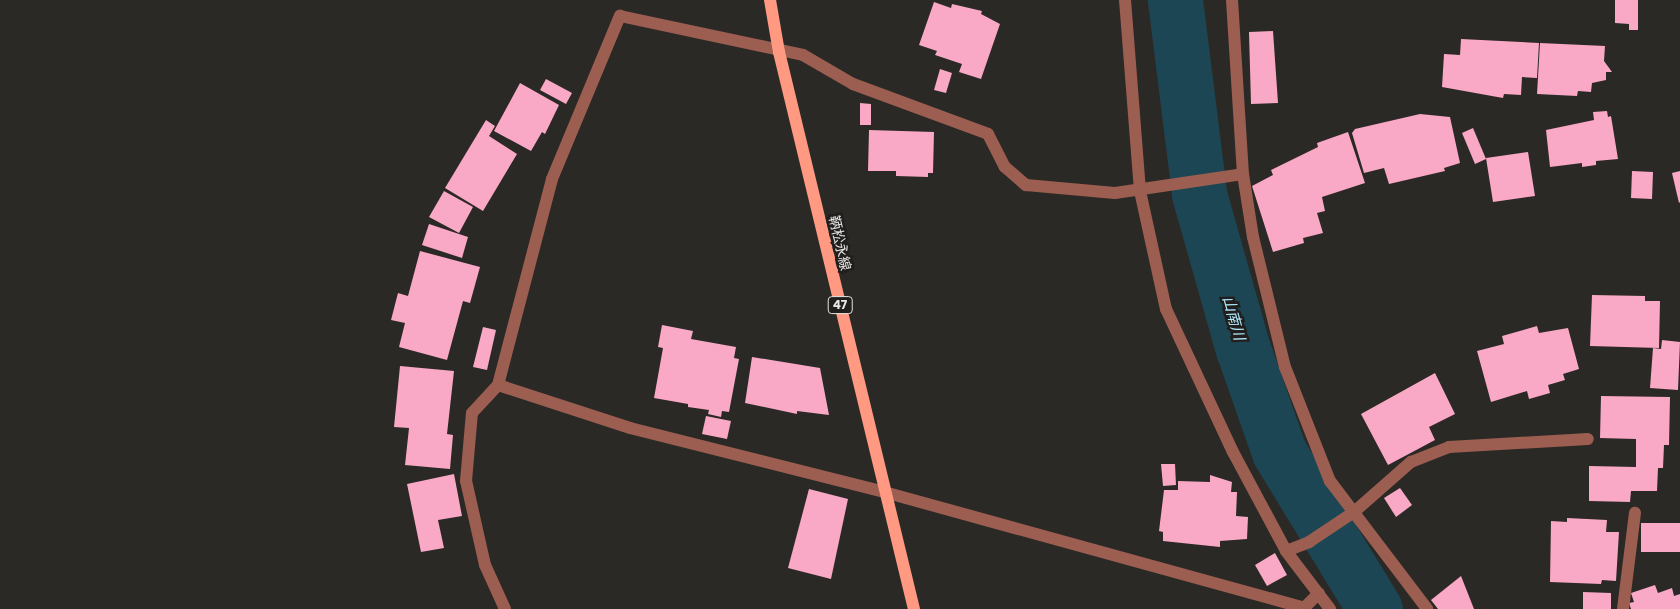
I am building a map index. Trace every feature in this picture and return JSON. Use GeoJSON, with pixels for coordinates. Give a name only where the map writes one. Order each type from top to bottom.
{"type":"FeatureCollection","features":[{"type":"Feature","properties":{"kind":"main road","name":"鞆松永線"},"geometry":{"type":"LineString","coordinates":[[770,0],[779,52],[884,492],[914,609]]}},
{"type":"Feature","properties":{"kind":"street"},"geometry":{"type":"LineString","coordinates":[[1125,0],[1140,192],[1166,309],[1233,452],[1286,551],[1330,609]]}},
{"type":"Feature","properties":{"kind":"street"},"geometry":{"type":"LineString","coordinates":[[1232,0],[1243,174],[1253,237],[1285,367],[1330,481],[1427,609]]}},
{"type":"Feature","properties":{"kind":"street"},"geometry":{"type":"LineString","coordinates":[[505,609],[485,564],[466,481],[472,413],[498,385],[552,179],[620,16],[779,52],[803,55],[853,84],[988,134],[1005,167],[1026,185],[1115,194],[1140,192],[1161,186],[1243,174]]}},
{"type":"Feature","properties":{"kind":"street"},"geometry":{"type":"LineString","coordinates":[[498,385],[630,428],[884,492],[1304,608],[1319,593]]}},
{"type":"Feature","properties":{"kind":"street"},"geometry":{"type":"LineString","coordinates":[[1286,551],[1309,542],[1354,512],[1412,462],[1449,447],[1588,439]]}},
{"type":"Feature","properties":{"kind":"street"},"geometry":{"type":"LineString","coordinates":[[1623,609],[1635,513]]}},
{"type":"Feature","properties":{"kind":"building"},"geometry":{"type":"Polygon","coordinates":[[[1615,0],[1638,0],[1638,30],[1629,30],[1629,24],[1615,23],[1615,0]]]}},
{"type":"Feature","properties":{"kind":"building"},"geometry":{"type":"Polygon","coordinates":[[[934,2],[951,8],[952,4],[982,11],[981,14],[1000,24],[981,79],[959,72],[962,64],[935,55],[937,51],[919,45],[934,2]]]}},
{"type":"Feature","properties":{"kind":"building"},"geometry":{"type":"Polygon","coordinates":[[[1273,31],[1278,103],[1251,104],[1249,32],[1273,31]]]}},
{"type":"Feature","properties":{"kind":"building"},"geometry":{"type":"Polygon","coordinates":[[[1461,39],[1539,43],[1537,78],[1522,77],[1521,95],[1504,94],[1503,98],[1442,87],[1444,54],[1460,55],[1461,39]]]}},
{"type":"Feature","properties":{"kind":"building"},"geometry":{"type":"Polygon","coordinates":[[[1540,43],[1605,46],[1604,61],[1612,72],[1606,72],[1606,80],[1592,83],[1591,92],[1578,91],[1577,96],[1537,94],[1540,43]]]}},
{"type":"Feature","properties":{"kind":"building"},"geometry":{"type":"Polygon","coordinates":[[[940,69],[952,73],[946,93],[934,90],[940,69]]]}},
{"type":"Feature","properties":{"kind":"building"},"geometry":{"type":"Polygon","coordinates":[[[546,79],[572,93],[566,104],[540,90],[546,79]]]}},
{"type":"Feature","properties":{"kind":"building"},"geometry":{"type":"Polygon","coordinates":[[[520,83],[559,105],[545,134],[542,132],[531,151],[494,131],[520,83]]]}},
{"type":"Feature","properties":{"kind":"building"},"geometry":{"type":"Polygon","coordinates":[[[860,103],[871,104],[871,125],[860,125],[860,103]]]}},
{"type":"Feature","properties":{"kind":"building"},"geometry":{"type":"Polygon","coordinates":[[[1607,111],[1608,117],[1611,116],[1618,159],[1596,161],[1596,165],[1582,167],[1582,163],[1550,167],[1546,130],[1594,120],[1593,112],[1607,111]]]}},
{"type":"Feature","properties":{"kind":"building"},"geometry":{"type":"Polygon","coordinates":[[[1420,114],[1450,117],[1460,163],[1444,168],[1445,171],[1389,184],[1384,168],[1364,173],[1352,133],[1355,129],[1420,114]]]}},
{"type":"Feature","properties":{"kind":"building"},"geometry":{"type":"Polygon","coordinates":[[[486,120],[495,126],[489,136],[517,154],[483,211],[445,188],[486,120]]]}},
{"type":"Feature","properties":{"kind":"building"},"geometry":{"type":"Polygon","coordinates":[[[1473,128],[1486,159],[1475,164],[1462,133],[1473,128]]]}},
{"type":"Feature","properties":{"kind":"building"},"geometry":{"type":"Polygon","coordinates":[[[869,130],[934,132],[933,173],[928,173],[928,177],[896,176],[896,171],[868,171],[869,130]]]}},
{"type":"Feature","properties":{"kind":"building"},"geometry":{"type":"Polygon","coordinates":[[[1348,132],[1365,183],[1322,197],[1325,211],[1317,213],[1323,233],[1303,238],[1304,243],[1273,252],[1252,186],[1273,175],[1271,170],[1318,147],[1317,143],[1348,132]]]}},
{"type":"Feature","properties":{"kind":"building"},"geometry":{"type":"Polygon","coordinates":[[[1528,152],[1535,196],[1493,202],[1486,158],[1528,152]]]}},
{"type":"Feature","properties":{"kind":"building"},"geometry":{"type":"Polygon","coordinates":[[[1632,171],[1653,172],[1652,199],[1631,198],[1632,171]]]}},
{"type":"Feature","properties":{"kind":"building"},"geometry":{"type":"Polygon","coordinates":[[[1680,171],[1680,202],[1679,203],[1672,173],[1680,171]]]}},
{"type":"Feature","properties":{"kind":"building"},"geometry":{"type":"Polygon","coordinates":[[[444,191],[473,207],[459,233],[429,217],[444,191]]]}},
{"type":"Feature","properties":{"kind":"building"},"geometry":{"type":"Polygon","coordinates":[[[429,224],[468,237],[462,258],[422,245],[429,224]]]}},
{"type":"Feature","properties":{"kind":"building"},"geometry":{"type":"Polygon","coordinates":[[[420,251],[480,267],[470,303],[463,301],[447,360],[399,347],[405,323],[391,320],[398,293],[408,296],[420,251]]]}},
{"type":"Feature","properties":{"kind":"building"},"geometry":{"type":"Polygon","coordinates":[[[1592,295],[1645,296],[1645,301],[1660,301],[1659,348],[1590,346],[1592,295]]]}},
{"type":"Feature","properties":{"kind":"building"},"geometry":{"type":"Polygon","coordinates":[[[662,325],[693,331],[691,339],[736,347],[734,358],[739,359],[729,412],[722,411],[721,417],[708,414],[709,410],[688,407],[688,404],[654,398],[663,348],[658,347],[662,325]]]}},
{"type":"Feature","properties":{"kind":"building"},"geometry":{"type":"Polygon","coordinates":[[[1537,326],[1539,333],[1568,328],[1579,369],[1563,374],[1565,380],[1548,385],[1550,393],[1529,399],[1527,391],[1491,402],[1477,351],[1504,344],[1502,336],[1537,326]]]}},
{"type":"Feature","properties":{"kind":"building"},"geometry":{"type":"Polygon","coordinates":[[[483,327],[496,330],[487,370],[473,367],[483,327]]]}},
{"type":"Feature","properties":{"kind":"building"},"geometry":{"type":"Polygon","coordinates":[[[1662,340],[1680,342],[1678,390],[1650,388],[1653,348],[1661,349],[1662,340]]]}},
{"type":"Feature","properties":{"kind":"building"},"geometry":{"type":"Polygon","coordinates":[[[752,357],[820,368],[829,415],[797,411],[797,414],[745,403],[752,357]]]}},
{"type":"Feature","properties":{"kind":"building"},"geometry":{"type":"Polygon","coordinates":[[[400,366],[454,371],[447,434],[453,435],[450,469],[405,465],[409,428],[394,427],[400,366]]]}},
{"type":"Feature","properties":{"kind":"building"},"geometry":{"type":"Polygon","coordinates":[[[1435,373],[1455,414],[1429,427],[1435,440],[1388,465],[1361,414],[1435,373]]]}},
{"type":"Feature","properties":{"kind":"building"},"geometry":{"type":"Polygon","coordinates":[[[1601,396],[1670,397],[1669,445],[1664,445],[1663,468],[1658,468],[1657,491],[1631,491],[1630,502],[1589,501],[1589,466],[1636,467],[1636,439],[1600,438],[1601,396]]]}},
{"type":"Feature","properties":{"kind":"building"},"geometry":{"type":"Polygon","coordinates":[[[706,416],[731,421],[727,439],[702,434],[706,416]]]}},
{"type":"Feature","properties":{"kind":"building"},"geometry":{"type":"Polygon","coordinates":[[[1161,464],[1175,464],[1176,485],[1163,486],[1161,464]]]}},
{"type":"Feature","properties":{"kind":"building"},"geometry":{"type":"Polygon","coordinates":[[[454,474],[462,516],[438,520],[444,548],[421,552],[407,484],[454,474]]]}},
{"type":"Feature","properties":{"kind":"building"},"geometry":{"type":"Polygon","coordinates":[[[1210,475],[1232,482],[1231,492],[1237,492],[1236,516],[1248,517],[1247,539],[1220,541],[1220,547],[1163,541],[1163,532],[1159,531],[1164,490],[1178,490],[1178,481],[1210,482],[1210,475]]]}},
{"type":"Feature","properties":{"kind":"building"},"geometry":{"type":"Polygon","coordinates":[[[1400,488],[1412,505],[1396,517],[1384,498],[1400,488]]]}},
{"type":"Feature","properties":{"kind":"building"},"geometry":{"type":"Polygon","coordinates":[[[809,489],[848,499],[831,579],[788,568],[809,489]]]}},
{"type":"Feature","properties":{"kind":"building"},"geometry":{"type":"Polygon","coordinates":[[[1567,518],[1607,520],[1606,532],[1619,532],[1616,581],[1602,580],[1601,584],[1550,582],[1551,521],[1567,522],[1567,518]]]}},
{"type":"Feature","properties":{"kind":"building"},"geometry":{"type":"Polygon","coordinates":[[[1641,523],[1680,523],[1680,552],[1641,552],[1641,523]]]}},
{"type":"Feature","properties":{"kind":"building"},"geometry":{"type":"Polygon","coordinates":[[[1275,553],[1287,575],[1267,586],[1255,565],[1275,553]]]}},
{"type":"Feature","properties":{"kind":"building"},"geometry":{"type":"Polygon","coordinates":[[[1461,576],[1474,609],[1438,609],[1431,600],[1461,576]]]}},
{"type":"Feature","properties":{"kind":"building"},"geometry":{"type":"Polygon","coordinates":[[[1655,585],[1658,593],[1672,588],[1674,596],[1680,594],[1680,609],[1631,609],[1629,603],[1634,602],[1631,593],[1655,585]]]}},
{"type":"Feature","properties":{"kind":"building"},"geometry":{"type":"Polygon","coordinates":[[[1583,592],[1611,593],[1611,609],[1583,609],[1583,592]]]}},
{"type":"Feature","properties":{"kind":"waterway","name":"山南川"},"geometry":{"type":"LineString","coordinates":[[1175,0],[1199,194],[1243,349],[1279,452],[1375,609]]}}]}
